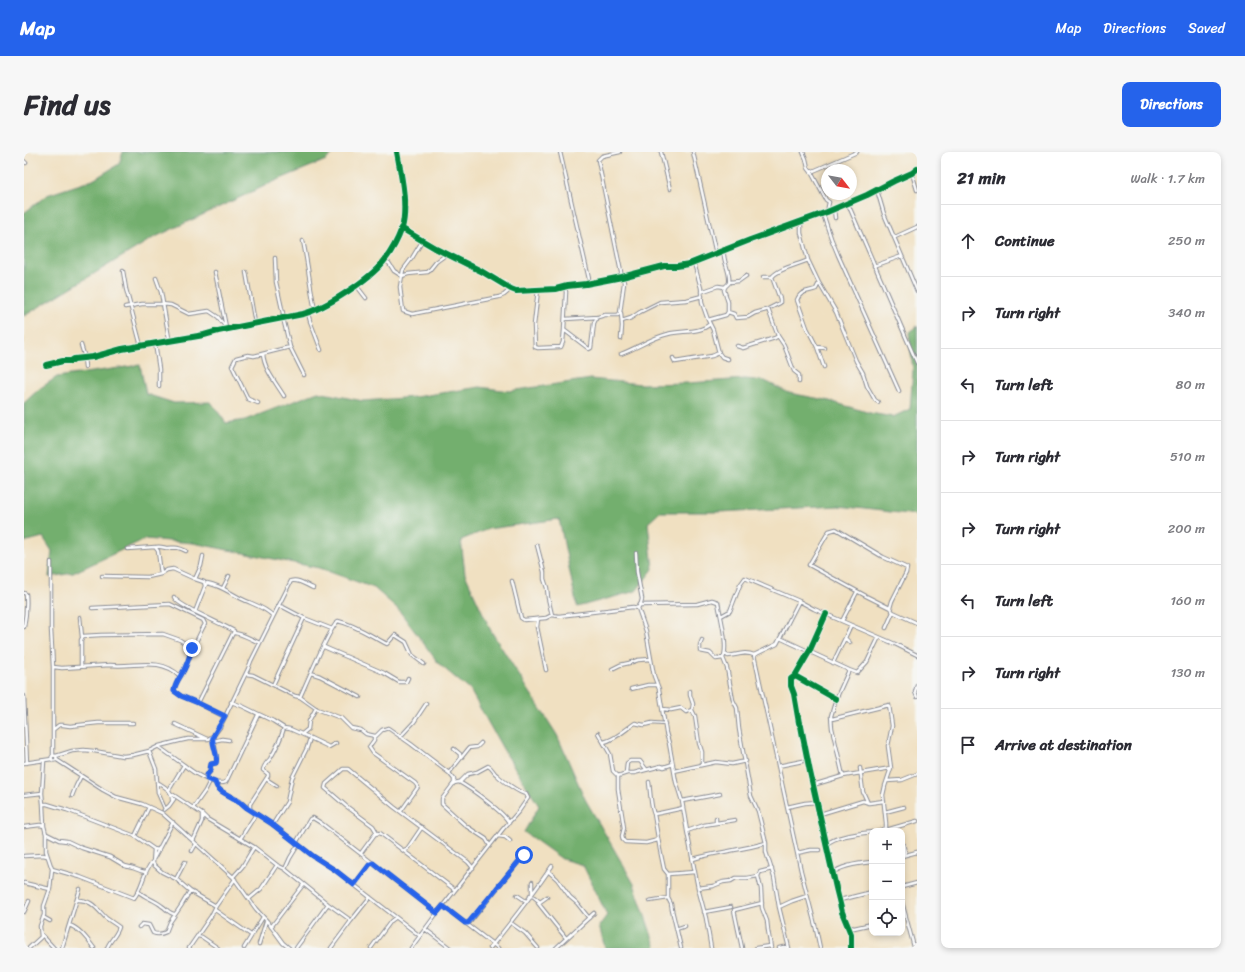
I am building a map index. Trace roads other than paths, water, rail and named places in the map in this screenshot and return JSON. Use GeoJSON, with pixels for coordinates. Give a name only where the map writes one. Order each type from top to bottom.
{"type":"FeatureCollection","features":[{"type":"Feature","properties":{"kind":"street"},"geometry":{"type":"LineString","coordinates":[[46,365],[170,340],[204,335],[226,328],[308,313],[334,300],[356,285],[384,261],[402,228],[402,180],[397,152]]}},
{"type":"Feature","properties":{"kind":"street"},"geometry":{"type":"LineString","coordinates":[[560,152],[589,279],[590,282],[593,282]]}},
{"type":"Feature","properties":{"kind":"street"},"geometry":{"type":"LineString","coordinates":[[620,152],[602,156],[598,160],[624,282],[621,312],[621,339]]}},
{"type":"Feature","properties":{"kind":"street"},"geometry":{"type":"LineString","coordinates":[[661,152],[670,189]]}},
{"type":"Feature","properties":{"kind":"street"},"geometry":{"type":"LineString","coordinates":[[693,152],[716,254]]}},
{"type":"Feature","properties":{"kind":"street"},"geometry":{"type":"LineString","coordinates":[[803,152],[808,168],[828,202],[827,212]]}},
{"type":"Feature","properties":{"kind":"street"},"geometry":{"type":"LineString","coordinates":[[811,172],[857,152]]}},
{"type":"Feature","properties":{"kind":"street"},"geometry":{"type":"LineString","coordinates":[[402,228],[511,289],[516,291],[552,290],[586,284],[664,266],[677,266],[694,263],[724,250],[848,204],[912,173],[917,169]]}},
{"type":"Feature","properties":{"kind":"street"},"geometry":{"type":"LineString","coordinates":[[912,173],[917,190]]}},
{"type":"Feature","properties":{"kind":"street"},"geometry":{"type":"LineString","coordinates":[[877,190],[884,214],[917,291]]}},
{"type":"Feature","properties":{"kind":"street"},"geometry":{"type":"LineString","coordinates":[[848,204],[917,363]]}},
{"type":"Feature","properties":{"kind":"street"},"geometry":{"type":"LineString","coordinates":[[834,209],[835,218]]}},
{"type":"Feature","properties":{"kind":"street"},"geometry":{"type":"LineString","coordinates":[[823,214],[831,238],[899,391]]}},
{"type":"Feature","properties":{"kind":"street"},"geometry":{"type":"LineString","coordinates":[[801,221],[801,233],[808,260],[819,283],[836,312],[856,361],[863,373],[867,386],[875,400],[878,402]]}},
{"type":"Feature","properties":{"kind":"street"},"geometry":{"type":"LineString","coordinates":[[894,237],[917,227]]}},
{"type":"Feature","properties":{"kind":"street"},"geometry":{"type":"LineString","coordinates":[[423,240],[412,258],[404,267],[400,294],[403,311],[409,314],[499,297],[511,289]]}},
{"type":"Feature","properties":{"kind":"street"},"geometry":{"type":"LineString","coordinates":[[303,241],[315,310]]}},
{"type":"Feature","properties":{"kind":"street"},"geometry":{"type":"LineString","coordinates":[[724,250],[730,282]]}},
{"type":"Feature","properties":{"kind":"street"},"geometry":{"type":"LineString","coordinates":[[402,276],[428,272],[436,262],[447,254]]}},
{"type":"Feature","properties":{"kind":"street"},"geometry":{"type":"LineString","coordinates":[[874,266],[902,256]]}},
{"type":"Feature","properties":{"kind":"street"},"geometry":{"type":"LineString","coordinates":[[275,258],[276,282],[290,347],[304,375]]}},
{"type":"Feature","properties":{"kind":"street"},"geometry":{"type":"LineString","coordinates":[[763,277],[772,277],[777,272],[808,260]]}},
{"type":"Feature","properties":{"kind":"street"},"geometry":{"type":"LineString","coordinates":[[384,261],[389,263],[394,271],[402,276]]}},
{"type":"Feature","properties":{"kind":"street"},"geometry":{"type":"LineString","coordinates":[[694,263],[702,296],[702,303],[713,330],[719,353],[722,357],[728,359]]}},
{"type":"Feature","properties":{"kind":"street"},"geometry":{"type":"LineString","coordinates":[[123,271],[140,346]]}},
{"type":"Feature","properties":{"kind":"street"},"geometry":{"type":"LineString","coordinates":[[216,272],[226,328]]}},
{"type":"Feature","properties":{"kind":"street"},"geometry":{"type":"LineString","coordinates":[[246,272],[255,323]]}},
{"type":"Feature","properties":{"kind":"street"},"geometry":{"type":"LineString","coordinates":[[708,320],[726,315],[728,312],[728,302],[724,290],[725,287],[730,282],[739,281],[746,276]]}},
{"type":"Feature","properties":{"kind":"street"},"geometry":{"type":"LineString","coordinates":[[728,312],[734,314],[736,318],[742,318],[780,303],[772,277]]}},
{"type":"Feature","properties":{"kind":"street"},"geometry":{"type":"LineString","coordinates":[[156,278],[161,292],[162,304],[170,340]]}},
{"type":"Feature","properties":{"kind":"street"},"geometry":{"type":"LineString","coordinates":[[586,284],[589,279]]}},
{"type":"Feature","properties":{"kind":"street"},"geometry":{"type":"LineString","coordinates":[[819,283],[816,289],[800,294],[797,300],[824,367]]}},
{"type":"Feature","properties":{"kind":"street"},"geometry":{"type":"LineString","coordinates":[[356,285],[366,298]]}},
{"type":"Feature","properties":{"kind":"street"},"geometry":{"type":"LineString","coordinates":[[701,292],[718,286],[725,287]]}},
{"type":"Feature","properties":{"kind":"street"},"geometry":{"type":"LineString","coordinates":[[538,290],[534,325],[535,347],[562,347],[565,319],[565,287]]}},
{"type":"Feature","properties":{"kind":"street"},"geometry":{"type":"LineString","coordinates":[[622,321],[631,318],[660,302],[687,300],[702,296]]}},
{"type":"Feature","properties":{"kind":"street"},"geometry":{"type":"LineString","coordinates":[[125,307],[142,304],[162,304],[171,305],[189,314],[209,311],[218,317],[226,328]]}},
{"type":"Feature","properties":{"kind":"street"},"geometry":{"type":"LineString","coordinates":[[768,309],[778,336],[784,345],[794,371],[799,375],[799,382]]}},
{"type":"Feature","properties":{"kind":"street"},"geometry":{"type":"LineString","coordinates":[[565,319],[597,318],[605,315],[618,315],[621,312]]}},
{"type":"Feature","properties":{"kind":"street"},"geometry":{"type":"LineString","coordinates":[[308,313],[321,350]]}},
{"type":"Feature","properties":{"kind":"street"},"geometry":{"type":"LineString","coordinates":[[564,330],[580,341],[586,348],[591,348],[594,322],[597,318]]}},
{"type":"Feature","properties":{"kind":"street"},"geometry":{"type":"LineString","coordinates":[[621,354],[669,333],[693,330],[710,324]]}},
{"type":"Feature","properties":{"kind":"street"},"geometry":{"type":"LineString","coordinates":[[737,346],[743,348],[778,336]]}},
{"type":"Feature","properties":{"kind":"street"},"geometry":{"type":"LineString","coordinates":[[156,343],[160,386]]}},
{"type":"Feature","properties":{"kind":"street"},"geometry":{"type":"LineString","coordinates":[[81,345],[85,358],[85,367]]}},
{"type":"Feature","properties":{"kind":"street"},"geometry":{"type":"LineString","coordinates":[[258,403],[248,399],[232,366],[236,358],[263,354],[290,347]]}},
{"type":"Feature","properties":{"kind":"street"},"geometry":{"type":"LineString","coordinates":[[817,347],[825,348]]}},
{"type":"Feature","properties":{"kind":"street"},"geometry":{"type":"LineString","coordinates":[[672,358],[676,362],[712,356],[719,353]]}},
{"type":"Feature","properties":{"kind":"street"},"geometry":{"type":"LineString","coordinates":[[263,354],[266,367],[284,396]]}},
{"type":"Feature","properties":{"kind":"street"},"geometry":{"type":"LineString","coordinates":[[890,608],[907,568],[883,557],[836,529],[829,531],[809,565],[857,592],[890,608],[893,612],[917,623]]}},
{"type":"Feature","properties":{"kind":"street"},"geometry":{"type":"LineString","coordinates":[[537,545],[552,615]]}},
{"type":"Feature","properties":{"kind":"street"},"geometry":{"type":"LineString","coordinates":[[158,551],[161,546]]}},
{"type":"Feature","properties":{"kind":"street"},"geometry":{"type":"LineString","coordinates":[[127,549],[161,546],[166,548],[180,548],[186,551]]}},
{"type":"Feature","properties":{"kind":"street"},"geometry":{"type":"LineString","coordinates":[[155,547],[158,551],[161,574]]}},
{"type":"Feature","properties":{"kind":"street"},"geometry":{"type":"LineString","coordinates":[[636,553],[641,605]]}},
{"type":"Feature","properties":{"kind":"street"},"geometry":{"type":"LineString","coordinates":[[195,579],[201,566],[203,556]]}},
{"type":"Feature","properties":{"kind":"street"},"geometry":{"type":"LineString","coordinates":[[50,562],[51,629],[54,667],[54,761],[57,760],[116,797],[149,807],[162,813],[233,876],[249,900],[283,943],[289,948]]}},
{"type":"Feature","properties":{"kind":"street"},"geometry":{"type":"LineString","coordinates":[[102,576],[148,577],[173,569],[205,584],[223,588],[265,610],[273,616]]}},
{"type":"Feature","properties":{"kind":"street"},"geometry":{"type":"LineString","coordinates":[[223,588],[230,576]]}},
{"type":"Feature","properties":{"kind":"street"},"geometry":{"type":"LineString","coordinates":[[721,616],[730,611],[740,585],[745,578],[917,655]]}},
{"type":"Feature","properties":{"kind":"street"},"geometry":{"type":"LineString","coordinates":[[24,696],[25,763],[44,761],[72,751],[94,751],[123,756],[150,751],[158,746],[184,740],[208,739],[213,736],[220,727],[273,616],[292,581],[299,581],[313,588]]}},
{"type":"Feature","properties":{"kind":"street"},"geometry":{"type":"LineString","coordinates":[[512,581],[521,618],[524,620],[546,618],[552,615],[559,616],[633,607],[638,608]]}},
{"type":"Feature","properties":{"kind":"street"},"geometry":{"type":"LineString","coordinates":[[195,612],[205,584]]}},
{"type":"Feature","properties":{"kind":"street"},"geometry":{"type":"LineString","coordinates":[[842,622],[857,592]]}},
{"type":"Feature","properties":{"kind":"street"},"geometry":{"type":"LineString","coordinates":[[24,593],[26,594],[26,619],[24,627]]}},
{"type":"Feature","properties":{"kind":"street"},"geometry":{"type":"LineString","coordinates":[[174,598],[176,601],[195,612],[230,628],[234,633],[237,632],[260,643]]}},
{"type":"Feature","properties":{"kind":"street"},"geometry":{"type":"LineString","coordinates":[[638,608],[641,605],[697,604],[715,600],[718,602],[725,654],[723,658],[727,668],[733,700],[737,708],[739,730],[746,761],[751,796],[758,811],[766,843],[766,852],[774,877],[779,907],[789,948],[779,948]]}},
{"type":"Feature","properties":{"kind":"street"},"geometry":{"type":"LineString","coordinates":[[725,654],[728,656],[740,653],[754,655],[776,646],[799,601]]}},
{"type":"Feature","properties":{"kind":"street"},"geometry":{"type":"LineString","coordinates":[[92,608],[170,604],[205,622],[192,648],[185,669],[180,676],[174,691],[181,696],[225,716]]}},
{"type":"Feature","properties":{"kind":"street"},"geometry":{"type":"LineString","coordinates":[[278,606],[332,629]]}},
{"type":"Feature","properties":{"kind":"street"},"geometry":{"type":"LineString","coordinates":[[638,608],[646,631],[654,676],[663,709],[674,771],[682,801],[692,859],[711,948]]}},
{"type":"Feature","properties":{"kind":"street"},"geometry":{"type":"LineString","coordinates":[[886,628],[893,612]]}},
{"type":"Feature","properties":{"kind":"street"},"geometry":{"type":"LineString","coordinates":[[826,614],[809,652],[795,676],[791,679],[791,686],[833,874],[847,926],[851,934]]}},
{"type":"Feature","properties":{"kind":"street"},"geometry":{"type":"LineString","coordinates":[[80,617],[82,638],[80,666]]}},
{"type":"Feature","properties":{"kind":"street"},"geometry":{"type":"LineString","coordinates":[[273,685],[304,618]]}},
{"type":"Feature","properties":{"kind":"street"},"geometry":{"type":"LineString","coordinates":[[539,619],[537,627],[546,670]]}},
{"type":"Feature","properties":{"kind":"street"},"geometry":{"type":"LineString","coordinates":[[300,697],[336,622],[358,628],[366,634],[387,644],[395,635],[406,642],[412,655],[424,664]]}},
{"type":"Feature","properties":{"kind":"street"},"geometry":{"type":"LineString","coordinates":[[833,663],[852,625]]}},
{"type":"Feature","properties":{"kind":"street"},"geometry":{"type":"LineString","coordinates":[[863,631],[868,629]]}},
{"type":"Feature","properties":{"kind":"street"},"geometry":{"type":"LineString","coordinates":[[198,703],[231,635],[234,633]]}},
{"type":"Feature","properties":{"kind":"street"},"geometry":{"type":"LineString","coordinates":[[82,638],[83,636],[101,635],[163,634],[175,638],[192,648]]}},
{"type":"Feature","properties":{"kind":"street"},"geometry":{"type":"LineString","coordinates":[[780,638],[857,673],[867,662],[878,639]]}},
{"type":"Feature","properties":{"kind":"street"},"geometry":{"type":"LineString","coordinates":[[845,638],[850,643]]}},
{"type":"Feature","properties":{"kind":"street"},"geometry":{"type":"LineString","coordinates":[[702,640],[700,651],[710,653],[716,659],[723,658]]}},
{"type":"Feature","properties":{"kind":"street"},"geometry":{"type":"LineString","coordinates":[[324,647],[384,673],[399,682],[406,682],[408,678]]}},
{"type":"Feature","properties":{"kind":"street"},"geometry":{"type":"LineString","coordinates":[[754,655],[797,853],[820,948]]}},
{"type":"Feature","properties":{"kind":"street"},"geometry":{"type":"LineString","coordinates":[[612,669],[638,660],[651,659]]}},
{"type":"Feature","properties":{"kind":"street"},"geometry":{"type":"LineString","coordinates":[[54,667],[62,668],[80,666],[153,664],[168,668],[180,676]]}},
{"type":"Feature","properties":{"kind":"street"},"geometry":{"type":"LineString","coordinates":[[843,776],[832,728],[832,709],[849,670]]}},
{"type":"Feature","properties":{"kind":"street"},"geometry":{"type":"LineString","coordinates":[[312,673],[360,697]]}},
{"type":"Feature","properties":{"kind":"street"},"geometry":{"type":"LineString","coordinates":[[246,674],[253,675],[295,696],[300,697],[316,708],[341,718],[351,728],[361,730],[368,735],[375,736]]}},
{"type":"Feature","properties":{"kind":"street"},"geometry":{"type":"LineString","coordinates":[[795,676],[836,699]]}},
{"type":"Feature","properties":{"kind":"street"},"geometry":{"type":"LineString","coordinates":[[631,689],[652,685],[657,686]]}},
{"type":"Feature","properties":{"kind":"street"},"geometry":{"type":"LineString","coordinates":[[917,685],[915,692],[917,697]]}},
{"type":"Feature","properties":{"kind":"street"},"geometry":{"type":"LineString","coordinates":[[690,691],[693,704],[692,710],[695,716],[699,743],[702,752],[702,765]]}},
{"type":"Feature","properties":{"kind":"street"},"geometry":{"type":"LineString","coordinates":[[231,702],[273,721],[284,728],[302,734],[329,747],[336,743]]}},
{"type":"Feature","properties":{"kind":"street"},"geometry":{"type":"LineString","coordinates":[[400,737],[414,722],[426,704]]}},
{"type":"Feature","properties":{"kind":"street"},"geometry":{"type":"LineString","coordinates":[[832,719],[889,706],[892,726],[888,746],[891,768],[884,790],[886,828]]}},
{"type":"Feature","properties":{"kind":"street"},"geometry":{"type":"LineString","coordinates":[[302,734],[308,728],[310,718],[316,708]]}},
{"type":"Feature","properties":{"kind":"street"},"geometry":{"type":"LineString","coordinates":[[663,709],[671,710],[681,708],[685,712],[692,710]]}},
{"type":"Feature","properties":{"kind":"street"},"geometry":{"type":"LineString","coordinates":[[158,746],[192,771],[208,780],[222,784],[227,781],[258,715]]}},
{"type":"Feature","properties":{"kind":"street"},"geometry":{"type":"LineString","coordinates":[[54,729],[59,725],[133,723]]}},
{"type":"Feature","properties":{"kind":"street"},"geometry":{"type":"LineString","coordinates":[[604,742],[621,734],[635,723],[644,725],[652,723],[665,724]]}},
{"type":"Feature","properties":{"kind":"street"},"geometry":{"type":"LineString","coordinates":[[175,724],[213,742],[222,739],[229,740]]}},
{"type":"Feature","properties":{"kind":"street"},"geometry":{"type":"LineString","coordinates":[[251,810],[250,804],[268,774],[263,770],[263,767],[275,749],[284,728]]}},
{"type":"Feature","properties":{"kind":"street"},"geometry":{"type":"LineString","coordinates":[[402,811],[418,787],[415,783],[371,751],[369,747],[375,736],[382,730],[386,728],[411,744],[449,774],[454,779],[454,783]]}},
{"type":"Feature","properties":{"kind":"street"},"geometry":{"type":"LineString","coordinates":[[598,734],[612,758],[613,772],[618,776]]}},
{"type":"Feature","properties":{"kind":"street"},"geometry":{"type":"LineString","coordinates":[[196,740],[198,735]]}},
{"type":"Feature","properties":{"kind":"street"},"geometry":{"type":"LineString","coordinates":[[193,808],[205,791],[208,780],[207,775],[211,770],[211,764],[216,763],[217,760],[213,736]]}},
{"type":"Feature","properties":{"kind":"street"},"geometry":{"type":"LineString","coordinates":[[272,824],[287,802],[292,778],[308,748],[310,738]]}},
{"type":"Feature","properties":{"kind":"street"},"geometry":{"type":"LineString","coordinates":[[449,774],[469,747],[478,747],[481,743]]}},
{"type":"Feature","properties":{"kind":"street"},"geometry":{"type":"LineString","coordinates":[[454,749],[460,754],[459,759]]}},
{"type":"Feature","properties":{"kind":"street"},"geometry":{"type":"LineString","coordinates":[[150,751],[156,769],[158,792],[165,809]]}},
{"type":"Feature","properties":{"kind":"street"},"geometry":{"type":"LineString","coordinates":[[778,766],[808,760]]}},
{"type":"Feature","properties":{"kind":"street"},"geometry":{"type":"LineString","coordinates":[[29,948],[40,938],[40,926],[44,906],[50,889],[52,869],[45,847],[46,834],[44,826],[42,793],[44,761]]}},
{"type":"Feature","properties":{"kind":"street"},"geometry":{"type":"LineString","coordinates":[[626,773],[627,763],[630,761],[640,761],[646,769]]}},
{"type":"Feature","properties":{"kind":"street"},"geometry":{"type":"LineString","coordinates":[[674,771],[716,762],[732,764],[746,761]]}},
{"type":"Feature","properties":{"kind":"street"},"geometry":{"type":"LineString","coordinates":[[618,776],[626,773],[660,766],[664,767],[673,764]]}},
{"type":"Feature","properties":{"kind":"street"},"geometry":{"type":"LineString","coordinates":[[169,790],[184,765]]}},
{"type":"Feature","properties":{"kind":"street"},"geometry":{"type":"LineString","coordinates":[[411,948],[455,890],[528,800],[526,794],[521,793],[497,775],[492,768],[488,766],[477,772],[468,774],[460,782],[454,783],[442,799],[442,804],[466,826],[486,839],[490,846]]}},
{"type":"Feature","properties":{"kind":"street"},"geometry":{"type":"LineString","coordinates":[[860,768],[863,792],[869,803]]}},
{"type":"Feature","properties":{"kind":"street"},"geometry":{"type":"LineString","coordinates":[[813,785],[843,776],[891,768]]}},
{"type":"Feature","properties":{"kind":"street"},"geometry":{"type":"LineString","coordinates":[[376,834],[373,826],[325,788],[326,784],[343,769],[348,769],[471,864],[473,868]]}},
{"type":"Feature","properties":{"kind":"street"},"geometry":{"type":"LineString","coordinates":[[887,781],[902,780],[917,775]]}},
{"type":"Feature","properties":{"kind":"street"},"geometry":{"type":"LineString","coordinates":[[72,796],[81,776]]}},
{"type":"Feature","properties":{"kind":"street"},"geometry":{"type":"LineString","coordinates":[[618,776],[618,789],[624,828],[622,836],[623,840],[625,842],[646,843],[658,840]]}},
{"type":"Feature","properties":{"kind":"street"},"geometry":{"type":"LineString","coordinates":[[266,779],[276,786]]}},
{"type":"Feature","properties":{"kind":"street"},"geometry":{"type":"LineString","coordinates":[[157,782],[207,819],[254,847],[277,865],[285,869],[351,921]]}},
{"type":"Feature","properties":{"kind":"street"},"geometry":{"type":"LineString","coordinates":[[215,782],[219,789],[272,824],[313,856],[335,870],[420,936]]}},
{"type":"Feature","properties":{"kind":"street"},"geometry":{"type":"LineString","coordinates":[[460,782],[496,809],[510,823]]}},
{"type":"Feature","properties":{"kind":"street"},"geometry":{"type":"LineString","coordinates":[[649,782],[658,840],[664,869],[668,874],[668,898],[671,904],[681,948]]}},
{"type":"Feature","properties":{"kind":"street"},"geometry":{"type":"LineString","coordinates":[[24,795],[42,793]]}},
{"type":"Feature","properties":{"kind":"street"},"geometry":{"type":"LineString","coordinates":[[172,794],[172,800]]}},
{"type":"Feature","properties":{"kind":"street"},"geometry":{"type":"LineString","coordinates":[[682,801],[720,794]]}},
{"type":"Feature","properties":{"kind":"street"},"geometry":{"type":"LineString","coordinates":[[162,813],[177,796]]}},
{"type":"Feature","properties":{"kind":"street"},"geometry":{"type":"LineString","coordinates":[[820,814],[863,801],[869,803],[884,801]]}},
{"type":"Feature","properties":{"kind":"street"},"geometry":{"type":"LineString","coordinates":[[787,807],[817,802]]}},
{"type":"Feature","properties":{"kind":"street"},"geometry":{"type":"LineString","coordinates":[[43,804],[67,810],[135,836],[154,849],[159,850]]}},
{"type":"Feature","properties":{"kind":"street"},"geometry":{"type":"LineString","coordinates":[[135,836],[149,807]]}},
{"type":"Feature","properties":{"kind":"street"},"geometry":{"type":"LineString","coordinates":[[885,812],[904,807]]}},
{"type":"Feature","properties":{"kind":"street"},"geometry":{"type":"LineString","coordinates":[[654,814],[683,808]]}},
{"type":"Feature","properties":{"kind":"street"},"geometry":{"type":"LineString","coordinates":[[193,841],[202,821],[202,814]]}},
{"type":"Feature","properties":{"kind":"street"},"geometry":{"type":"LineString","coordinates":[[240,839],[256,814]]}},
{"type":"Feature","properties":{"kind":"street"},"geometry":{"type":"LineString","coordinates":[[285,869],[309,820],[312,818],[361,853],[371,863],[437,913]]}},
{"type":"Feature","properties":{"kind":"street"},"geometry":{"type":"LineString","coordinates":[[716,818],[716,823]]}},
{"type":"Feature","properties":{"kind":"street"},"geometry":{"type":"LineString","coordinates":[[202,821],[207,819]]}},
{"type":"Feature","properties":{"kind":"street"},"geometry":{"type":"LineString","coordinates":[[687,831],[698,827],[735,820]]}},
{"type":"Feature","properties":{"kind":"street"},"geometry":{"type":"LineString","coordinates":[[893,828],[917,821]]}},
{"type":"Feature","properties":{"kind":"street"},"geometry":{"type":"LineString","coordinates":[[52,869],[134,898],[139,892],[141,882],[173,822]]}},
{"type":"Feature","properties":{"kind":"street"},"geometry":{"type":"LineString","coordinates":[[24,827],[44,826]]}},
{"type":"Feature","properties":{"kind":"street"},"geometry":{"type":"LineString","coordinates":[[404,850],[407,849],[422,827]]}},
{"type":"Feature","properties":{"kind":"street"},"geometry":{"type":"LineString","coordinates":[[826,844],[835,838],[869,832]]}},
{"type":"Feature","properties":{"kind":"street"},"geometry":{"type":"LineString","coordinates":[[46,834],[59,840],[67,841],[82,848],[110,857],[125,866],[141,872],[146,872]]}},
{"type":"Feature","properties":{"kind":"street"},"geometry":{"type":"LineString","coordinates":[[361,853],[376,834],[383,834],[455,890]]}},
{"type":"Feature","properties":{"kind":"street"},"geometry":{"type":"LineString","coordinates":[[498,836],[505,837],[510,841]]}},
{"type":"Feature","properties":{"kind":"street"},"geometry":{"type":"LineString","coordinates":[[692,859],[766,843]]}},
{"type":"Feature","properties":{"kind":"street"},"geometry":{"type":"LineString","coordinates":[[192,851],[196,844]]}},
{"type":"Feature","properties":{"kind":"street"},"geometry":{"type":"LineString","coordinates":[[233,876],[242,867],[254,847]]}},
{"type":"Feature","properties":{"kind":"street"},"geometry":{"type":"LineString","coordinates":[[154,849],[154,865]]}},
{"type":"Feature","properties":{"kind":"street"},"geometry":{"type":"LineString","coordinates":[[797,853],[819,850]]}},
{"type":"Feature","properties":{"kind":"street"},"geometry":{"type":"LineString","coordinates":[[465,923],[468,923],[472,919],[527,851]]}},
{"type":"Feature","properties":{"kind":"street"},"geometry":{"type":"LineString","coordinates":[[905,855],[917,852]]}},
{"type":"Feature","properties":{"kind":"street"},"geometry":{"type":"LineString","coordinates":[[24,856],[48,856]]}},
{"type":"Feature","properties":{"kind":"street"},"geometry":{"type":"LineString","coordinates":[[176,879],[185,862]]}},
{"type":"Feature","properties":{"kind":"street"},"geometry":{"type":"LineString","coordinates":[[833,874],[840,869],[869,862]]}},
{"type":"Feature","properties":{"kind":"street"},"geometry":{"type":"LineString","coordinates":[[354,885],[371,863]]}},
{"type":"Feature","properties":{"kind":"street"},"geometry":{"type":"LineString","coordinates":[[150,864],[154,865],[162,872],[176,879],[190,891],[216,906]]}},
{"type":"Feature","properties":{"kind":"street"},"geometry":{"type":"LineString","coordinates":[[249,900],[261,889],[277,865]]}},
{"type":"Feature","properties":{"kind":"street"},"geometry":{"type":"LineString","coordinates":[[490,948],[511,923],[552,866]]}},
{"type":"Feature","properties":{"kind":"street"},"geometry":{"type":"LineString","coordinates":[[698,888],[714,886],[736,878],[758,876],[760,872],[772,869]]}},
{"type":"Feature","properties":{"kind":"street"},"geometry":{"type":"LineString","coordinates":[[548,872],[557,879],[570,897],[589,918]]}},
{"type":"Feature","properties":{"kind":"street"},"geometry":{"type":"LineString","coordinates":[[668,874],[695,872]]}},
{"type":"Feature","properties":{"kind":"street"},"geometry":{"type":"LineString","coordinates":[[756,948],[772,947],[762,903],[758,876]]}},
{"type":"Feature","properties":{"kind":"street"},"geometry":{"type":"LineString","coordinates":[[189,948],[235,879]]}},
{"type":"Feature","properties":{"kind":"street"},"geometry":{"type":"LineString","coordinates":[[531,894],[532,882]]}},
{"type":"Feature","properties":{"kind":"street"},"geometry":{"type":"LineString","coordinates":[[24,883],[50,889]]}},
{"type":"Feature","properties":{"kind":"street"},"geometry":{"type":"LineString","coordinates":[[905,886],[917,883]]}},
{"type":"Feature","properties":{"kind":"street"},"geometry":{"type":"LineString","coordinates":[[271,927],[304,885]]}},
{"type":"Feature","properties":{"kind":"street"},"geometry":{"type":"LineString","coordinates":[[62,948],[80,888]]}},
{"type":"Feature","properties":{"kind":"street"},"geometry":{"type":"LineString","coordinates":[[139,927],[142,924],[149,924],[153,933],[161,934],[166,932],[170,922],[190,891]]}},
{"type":"Feature","properties":{"kind":"street"},"geometry":{"type":"LineString","coordinates":[[139,892],[144,897],[163,906],[172,914],[176,914]]}},
{"type":"Feature","properties":{"kind":"street"},"geometry":{"type":"LineString","coordinates":[[840,900],[869,893]]}},
{"type":"Feature","properties":{"kind":"street"},"geometry":{"type":"LineString","coordinates":[[517,894],[527,901]]}},
{"type":"Feature","properties":{"kind":"street"},"geometry":{"type":"LineString","coordinates":[[531,894],[540,902],[546,896]]}},
{"type":"Feature","properties":{"kind":"street"},"geometry":{"type":"LineString","coordinates":[[779,907],[807,896]]}},
{"type":"Feature","properties":{"kind":"street"},"geometry":{"type":"LineString","coordinates":[[331,948],[370,897]]}},
{"type":"Feature","properties":{"kind":"street"},"geometry":{"type":"LineString","coordinates":[[649,900],[668,898]]}},
{"type":"Feature","properties":{"kind":"street"},"geometry":{"type":"LineString","coordinates":[[77,900],[84,900],[92,904],[106,918],[119,927],[113,939],[109,942],[107,948]]}},
{"type":"Feature","properties":{"kind":"street"},"geometry":{"type":"LineString","coordinates":[[24,912],[30,901]]}},
{"type":"Feature","properties":{"kind":"street"},"geometry":{"type":"LineString","coordinates":[[538,903],[566,938]]}},
{"type":"Feature","properties":{"kind":"street"},"geometry":{"type":"LineString","coordinates":[[742,948],[734,910],[762,903]]}},
{"type":"Feature","properties":{"kind":"street"},"geometry":{"type":"LineString","coordinates":[[296,948],[328,904]]}},
{"type":"Feature","properties":{"kind":"street"},"geometry":{"type":"LineString","coordinates":[[443,906],[498,948]]}},
{"type":"Feature","properties":{"kind":"street"},"geometry":{"type":"LineString","coordinates":[[704,912],[731,906]]}},
{"type":"Feature","properties":{"kind":"street"},"geometry":{"type":"LineString","coordinates":[[215,910],[252,935]]}},
{"type":"Feature","properties":{"kind":"street"},"geometry":{"type":"LineString","coordinates":[[556,948],[594,913]]}},
{"type":"Feature","properties":{"kind":"street"},"geometry":{"type":"LineString","coordinates":[[905,913],[914,947]]}},
{"type":"Feature","properties":{"kind":"street"},"geometry":{"type":"LineString","coordinates":[[43,917],[50,921]]}},
{"type":"Feature","properties":{"kind":"street"},"geometry":{"type":"LineString","coordinates":[[244,948],[263,917]]}},
{"type":"Feature","properties":{"kind":"street"},"geometry":{"type":"LineString","coordinates":[[371,948],[391,921],[395,918]]}},
{"type":"Feature","properties":{"kind":"street"},"geometry":{"type":"LineString","coordinates":[[259,944],[266,920]]}},
{"type":"Feature","properties":{"kind":"street"},"geometry":{"type":"LineString","coordinates":[[511,923],[525,933],[538,948]]}},
{"type":"Feature","properties":{"kind":"street"},"geometry":{"type":"LineString","coordinates":[[69,925],[79,931],[94,948]]}},
{"type":"Feature","properties":{"kind":"street"},"geometry":{"type":"LineString","coordinates":[[847,926],[854,928],[869,925]]}},
{"type":"Feature","properties":{"kind":"street"},"geometry":{"type":"LineString","coordinates":[[676,929],[685,926]]}},
{"type":"Feature","properties":{"kind":"street"},"geometry":{"type":"LineString","coordinates":[[851,948],[851,934],[854,928]]}},
{"type":"Feature","properties":{"kind":"street"},"geometry":{"type":"LineString","coordinates":[[425,929],[450,948]]}},
{"type":"Feature","properties":{"kind":"street"},"geometry":{"type":"LineString","coordinates":[[200,932],[202,937]]}},
{"type":"Feature","properties":{"kind":"street"},"geometry":{"type":"LineString","coordinates":[[41,934],[54,948]]}},
{"type":"Feature","properties":{"kind":"street"},"geometry":{"type":"LineString","coordinates":[[198,936],[202,937],[218,948]]}}]}
